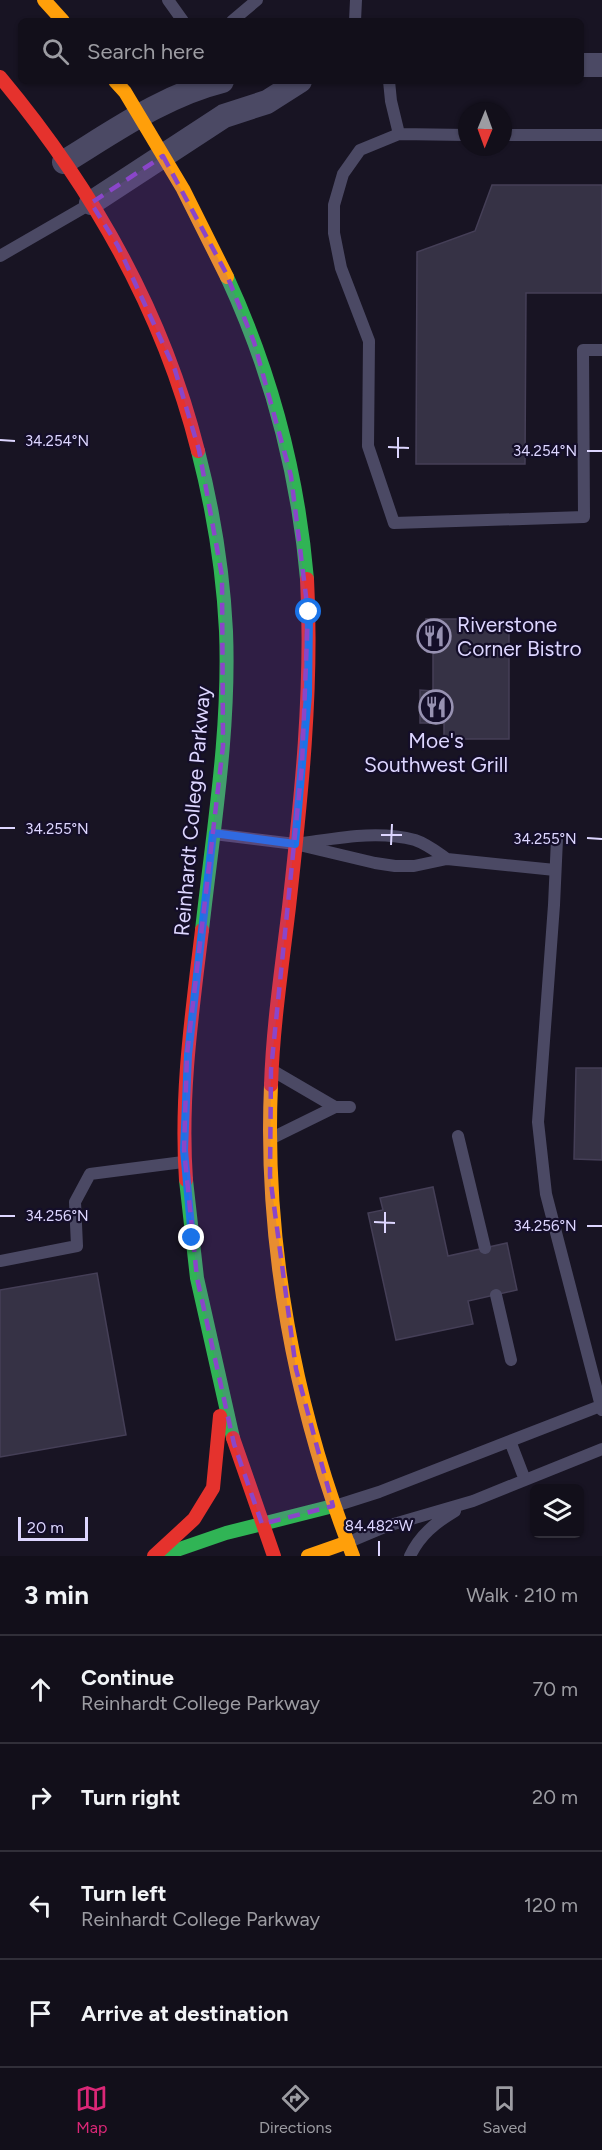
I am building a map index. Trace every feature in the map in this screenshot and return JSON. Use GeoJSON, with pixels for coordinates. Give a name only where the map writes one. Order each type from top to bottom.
{"type":"FeatureCollection","features":[{"type":"Feature","properties":{"kind":"street"},"geometry":{"type":"LineString","coordinates":[[44,0],[60,18]]}},
{"type":"Feature","properties":{"kind":"street"},"geometry":{"type":"LineString","coordinates":[[584,65],[602,65]]}},
{"type":"Feature","properties":{"kind":"street","name":"Reinhardt College Parkway"},"geometry":{"type":"LineString","coordinates":[[0,77],[41,126],[118,246],[159,330],[187,410],[208,491],[222,576],[226,658],[223,746],[188,1055],[185,1161],[187,1195],[197,1278],[234,1444],[274,1556]]}},
{"type":"Feature","properties":{"kind":"street"},"geometry":{"type":"LineString","coordinates":[[118,84],[140,116],[191,203],[226,273],[254,342],[276,412],[291,476],[303,546],[309,612],[308,695],[271,1070],[270,1139],[274,1224],[296,1370],[307,1417],[333,1506],[353,1556]]}},
{"type":"Feature","properties":{"kind":"street"},"geometry":{"type":"LineString","coordinates":[[64,162],[140,116],[209,84]]}},
{"type":"Feature","properties":{"kind":"street"},"geometry":{"type":"LineString","coordinates":[[91,203],[224,116],[267,102],[295,84]]}},
{"type":"Feature","properties":{"kind":"street"},"geometry":{"type":"LineString","coordinates":[[154,1556],[194,1519],[213,1488],[223,1394]]}},
{"type":"Feature","properties":{"kind":"street"},"geometry":{"type":"LineString","coordinates":[[160,1556],[226,1533],[333,1506]]}},
{"type":"Feature","properties":{"kind":"street"},"geometry":{"type":"LineString","coordinates":[[308,1556],[348,1542]]}},
{"type":"Feature","properties":{"kind":"lane"},"geometry":{"type":"LineString","coordinates":[[168,0],[181,18]]}},
{"type":"Feature","properties":{"kind":"lane"},"geometry":{"type":"LineString","coordinates":[[236,18],[257,0]]}},
{"type":"Feature","properties":{"kind":"lane"},"geometry":{"type":"LineString","coordinates":[[355,18],[356,0]]}},
{"type":"Feature","properties":{"kind":"lane"},"geometry":{"type":"LineString","coordinates":[[389,84],[399,134]]}},
{"type":"Feature","properties":{"kind":"lane"},"geometry":{"type":"LineString","coordinates":[[458,135],[399,134],[360,150],[343,174],[334,205],[334,233],[340,268],[369,341],[368,446],[394,522],[584,517],[584,350],[602,350]]}},
{"type":"Feature","properties":{"kind":"lane"},"geometry":{"type":"LineString","coordinates":[[512,135],[602,135]]}},
{"type":"Feature","properties":{"kind":"lane"},"geometry":{"type":"LineString","coordinates":[[0,256],[91,203]]}},
{"type":"Feature","properties":{"kind":"lane"},"geometry":{"type":"LineString","coordinates":[[213,833],[295,844],[394,866],[414,866],[447,859],[555,870]]}},
{"type":"Feature","properties":{"kind":"lane"},"geometry":{"type":"LineString","coordinates":[[295,844],[361,836],[381,836],[415,840],[429,846],[447,859]]}},
{"type":"Feature","properties":{"kind":"lane"},"geometry":{"type":"LineString","coordinates":[[333,1506],[379,1492],[601,1408],[546,1194],[538,1122],[557,839]]}},
{"type":"Feature","properties":{"kind":"lane"},"geometry":{"type":"LineString","coordinates":[[271,1070],[335,1107]]}},
{"type":"Feature","properties":{"kind":"lane"},"geometry":{"type":"LineString","coordinates":[[270,1139],[335,1107],[350,1107]]}},
{"type":"Feature","properties":{"kind":"lane"},"geometry":{"type":"LineString","coordinates":[[458,1136],[485,1248]]}},
{"type":"Feature","properties":{"kind":"lane"},"geometry":{"type":"LineString","coordinates":[[0,1261],[77,1246],[75,1202],[90,1174],[185,1161]]}},
{"type":"Feature","properties":{"kind":"lane"},"geometry":{"type":"LineString","coordinates":[[496,1295],[512,1360]]}},
{"type":"Feature","properties":{"kind":"lane"},"geometry":{"type":"LineString","coordinates":[[510,1441],[525,1480]]}},
{"type":"Feature","properties":{"kind":"lane"},"geometry":{"type":"LineString","coordinates":[[348,1542],[387,1526],[473,1501],[602,1449]]}},
{"type":"Feature","properties":{"kind":"lane"},"geometry":{"type":"LineString","coordinates":[[410,1556],[417,1543],[436,1522],[473,1501]]}},
{"type":"Feature","properties":{"kind":"highlighted area"},"geometry":{"type":"Polygon","coordinates":[[[163,156],[226,273],[254,342],[291,476],[308,612],[302,766],[271,1070],[270,1176],[296,1369],[333,1506],[262,1524],[234,1444],[197,1278],[184,1150],[187,1055],[223,746],[222,576],[199,450],[175,370],[118,246],[91,203],[163,156]]]}},
{"type":"Feature","properties":{"kind":"building"},"geometry":{"type":"Polygon","coordinates":[[[492,185],[602,185],[602,293],[526,293],[525,464],[416,464],[417,252],[475,231],[492,185]]]}},
{"type":"Feature","properties":{"kind":"building"},"geometry":{"type":"Polygon","coordinates":[[[426,619],[471,619],[471,627],[509,627],[509,739],[444,739],[444,723],[420,723],[420,690],[433,691],[433,652],[427,652],[426,619]]]}},
{"type":"Feature","properties":{"kind":"building"},"geometry":{"type":"Polygon","coordinates":[[[576,1068],[602,1068],[602,1160],[574,1159],[576,1068]]]}},
{"type":"Feature","properties":{"kind":"building"},"geometry":{"type":"Polygon","coordinates":[[[433,1187],[448,1256],[507,1243],[517,1290],[468,1301],[473,1324],[396,1340],[368,1213],[383,1210],[380,1198],[433,1187]]]}},
{"type":"Feature","properties":{"kind":"building"},"geometry":{"type":"Polygon","coordinates":[[[97,1273],[126,1435],[0,1457],[0,1290],[97,1273]]]}},
{"type":"Feature","properties":{"kind":"traffic: fast"},"geometry":{"type":"LineString","coordinates":[[227,277],[257,350],[280,425],[297,501],[307,579]]}},
{"type":"Feature","properties":{"kind":"traffic: fast"},"geometry":{"type":"LineString","coordinates":[[198,451],[213,517],[220,563],[225,608],[227,668],[220,781],[202,930]]}},
{"type":"Feature","properties":{"kind":"traffic: fast"},"geometry":{"type":"LineString","coordinates":[[186,1180],[197,1278],[233,1438]]}},
{"type":"Feature","properties":{"kind":"traffic: fast"},"geometry":{"type":"LineString","coordinates":[[162,1555],[226,1533],[333,1506]]}},
{"type":"Feature","properties":{"kind":"traffic: slow"},"geometry":{"type":"LineString","coordinates":[[44,0],[60,18]]}},
{"type":"Feature","properties":{"kind":"traffic: slow"},"geometry":{"type":"LineString","coordinates":[[118,84],[125,92],[183,189],[227,277]]}},
{"type":"Feature","properties":{"kind":"traffic: slow"},"geometry":{"type":"LineString","coordinates":[[271,1085],[270,1145],[273,1205],[288,1325],[315,1443],[353,1556]]}},
{"type":"Feature","properties":{"kind":"traffic: slow"},"geometry":{"type":"LineString","coordinates":[[308,1556],[348,1542]]}},
{"type":"Feature","properties":{"kind":"traffic: jam"},"geometry":{"type":"LineString","coordinates":[[0,77],[65,162],[120,253],[165,349],[198,451]]}},
{"type":"Feature","properties":{"kind":"traffic: jam"},"geometry":{"type":"LineString","coordinates":[[271,1085],[305,743],[308,661],[307,579]]}},
{"type":"Feature","properties":{"kind":"traffic: jam"},"geometry":{"type":"LineString","coordinates":[[186,1180],[186,1086],[202,930]]}},
{"type":"Feature","properties":{"kind":"traffic: jam"},"geometry":{"type":"LineString","coordinates":[[154,1556],[194,1519],[213,1488],[220,1416]]}},
{"type":"Feature","properties":{"kind":"traffic: jam"},"geometry":{"type":"LineString","coordinates":[[233,1438],[274,1556]]}},
{"type":"Feature","properties":{"kind":"place","name":"Riverstone Corner Bistro"},"geometry":{"type":"Point","coordinates":[434,636]}},
{"type":"Feature","properties":{"kind":"place","name":"Moe's Southwest Grill"},"geometry":{"type":"Point","coordinates":[436,707]}},
{"type":"Feature","properties":{"kind":"route"},"geometry":{"type":"LineString","coordinates":[[192,1238],[184,1150],[185,1106],[188,1055],[213,833],[295,844],[308,695],[309,612]]}}]}
